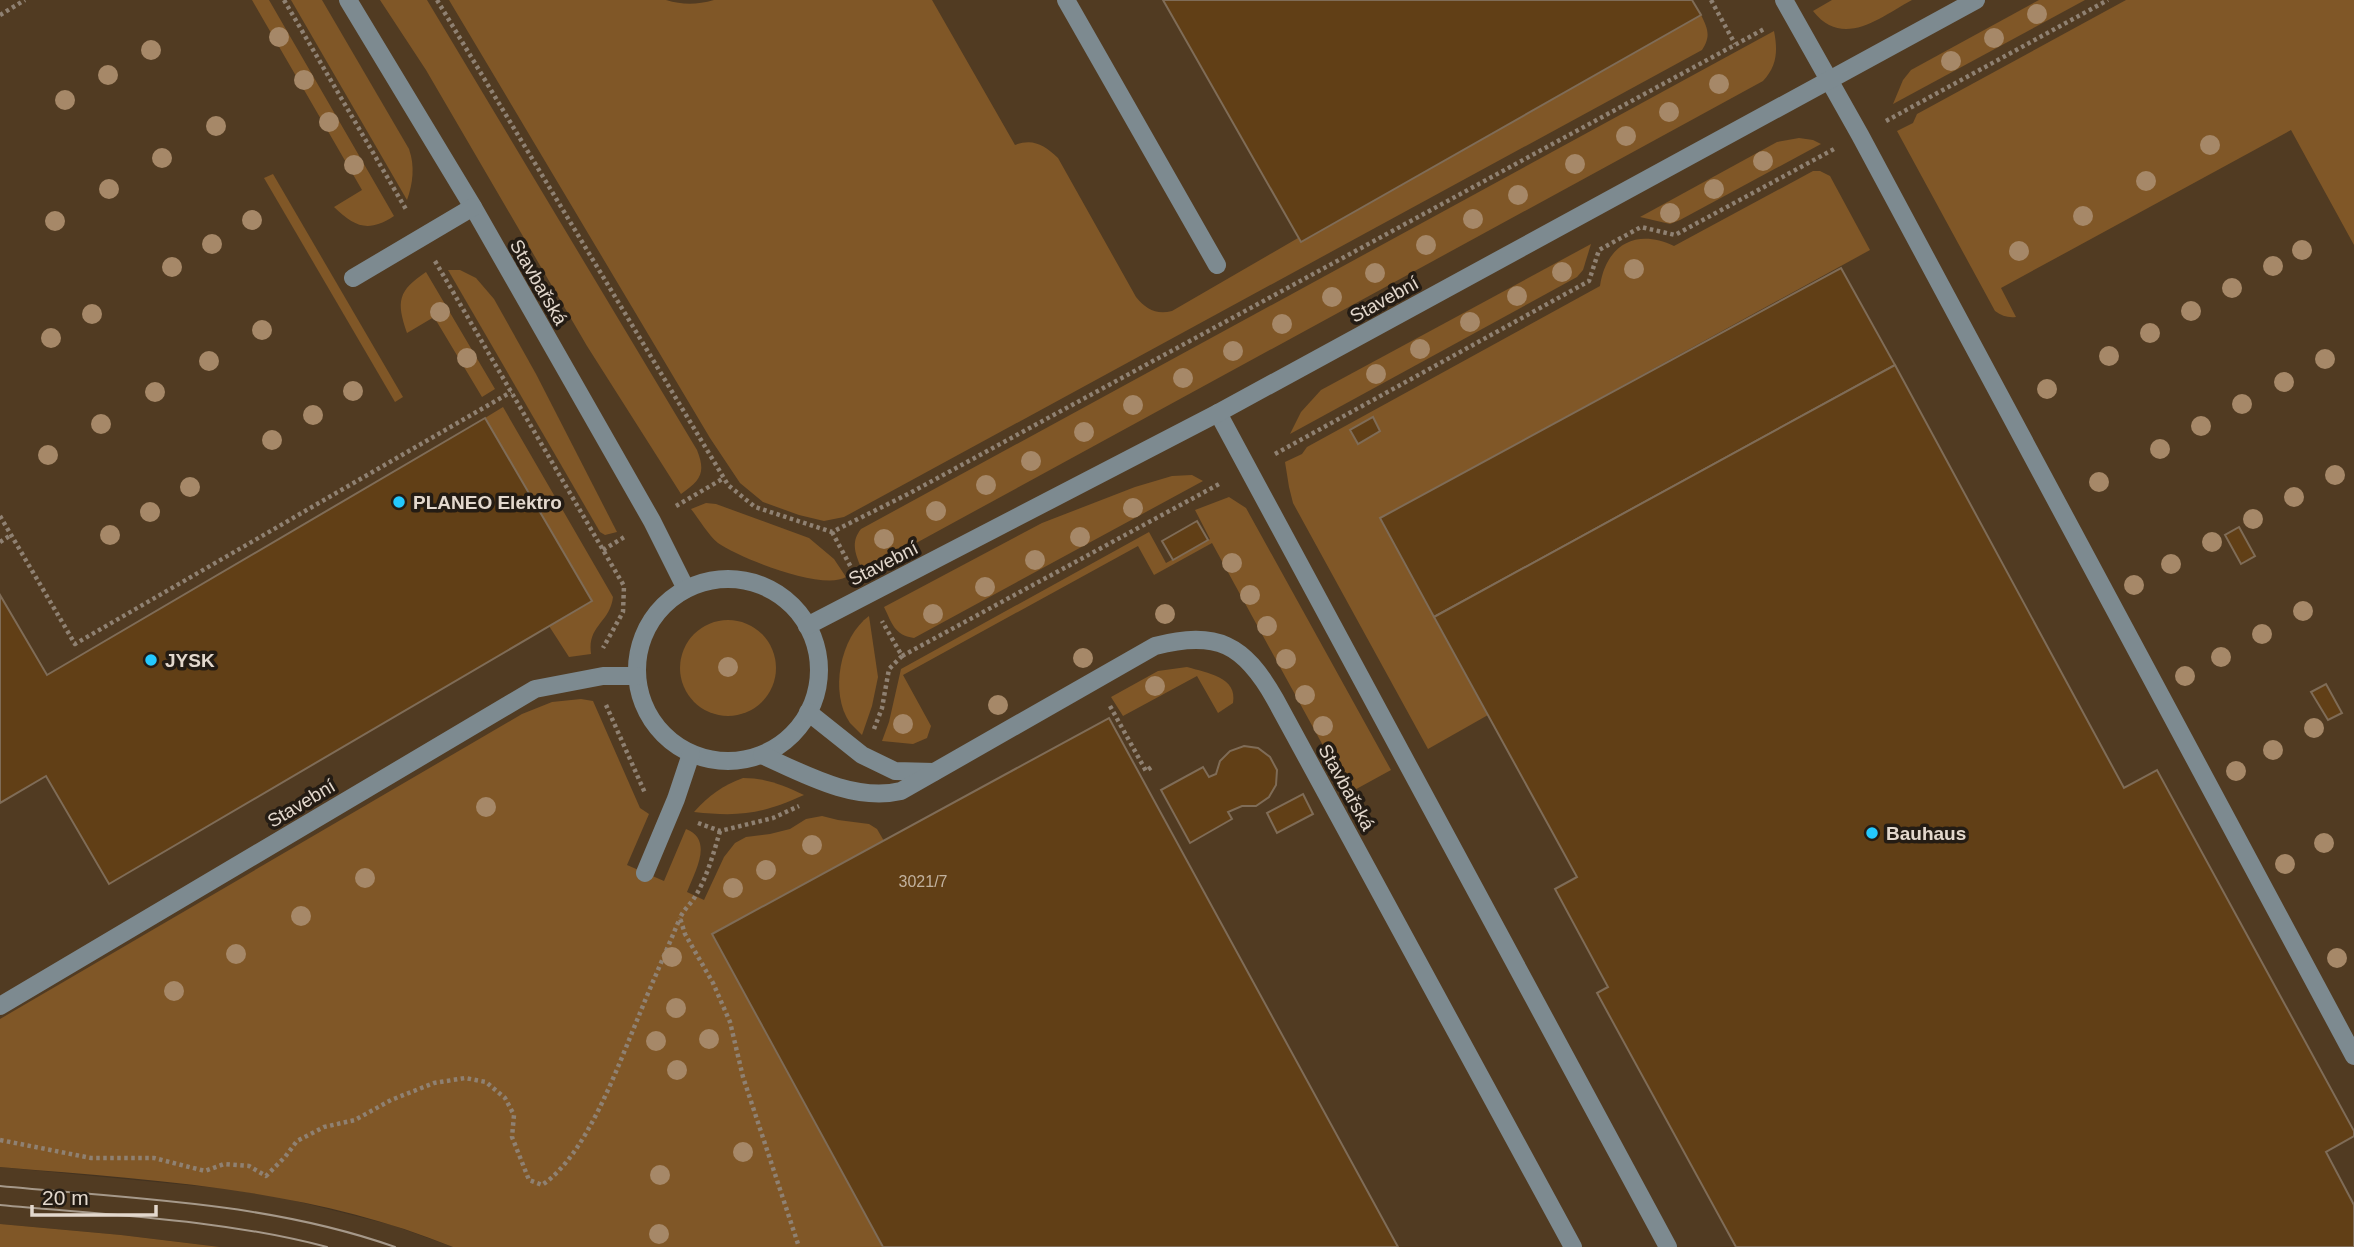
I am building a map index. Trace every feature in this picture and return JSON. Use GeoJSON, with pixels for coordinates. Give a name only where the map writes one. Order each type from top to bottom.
{"type":"FeatureCollection","features":[{"type":"Feature","properties":{"kind":"street","name":"Stavbařská"},"geometry":{"type":"LineString","coordinates":[[348,0],[473,207],[652,521],[686,589]]}},
{"type":"Feature","properties":{"kind":"street"},"geometry":{"type":"LineString","coordinates":[[1066,0],[1217,265]]}},
{"type":"Feature","properties":{"kind":"street","name":"Stavební"},"geometry":{"type":"LineString","coordinates":[[807,626],[1218,413],[1976,0]]}},
{"type":"Feature","properties":{"kind":"street"},"geometry":{"type":"LineString","coordinates":[[1788,7],[1860,135],[2354,1056]]}},
{"type":"Feature","properties":{"kind":"street"},"geometry":{"type":"LineString","coordinates":[[353,278],[473,207]]}},
{"type":"Feature","properties":{"kind":"street"},"geometry":{"type":"LineString","coordinates":[[1218,413],[1668,1247]]}},
{"type":"Feature","properties":{"kind":"street"},"geometry":{"type":"LineString","coordinates":[[725,579],[754,584],[781,597],[796,610],[807,626],[818,660],[818,678],[808,712],[789,738],[762,755],[726,762],[691,754],[677,746],[653,723],[642,700],[637,676],[641,641],[648,625],[671,598],[705,582],[725,579]]}},
{"type":"Feature","properties":{"kind":"street","name":"Stavbařská"},"geometry":{"type":"LineString","coordinates":[[762,755],[813,778],[848,789],[882,795],[901,791],[1155,646],[1181,640],[1206,640],[1246,657],[1275,699],[1573,1247]]}},
{"type":"Feature","properties":{"kind":"street","name":"Stavební"},"geometry":{"type":"LineString","coordinates":[[0,1006],[536,689],[603,676],[637,676]]}},
{"type":"Feature","properties":{"kind":"street"},"geometry":{"type":"LineString","coordinates":[[808,712],[862,755],[895,771],[934,772]]}},
{"type":"Feature","properties":{"kind":"street"},"geometry":{"type":"LineString","coordinates":[[645,873],[691,754]]}},
{"type":"Feature","properties":{"kind":"path"},"geometry":{"type":"LineString","coordinates":[[0,15],[25,0]]}},
{"type":"Feature","properties":{"kind":"path"},"geometry":{"type":"LineString","coordinates":[[0,1140],[90,1158],[154,1157],[205,1171],[224,1164],[248,1166],[267,1176],[297,1141],[324,1127],[355,1120],[391,1100],[434,1083],[465,1078],[486,1082],[505,1098],[514,1115],[512,1137],[519,1158],[529,1180],[542,1185],[557,1175],[589,1127],[619,1065],[684,909],[696,896],[720,831],[650,805],[606,708],[602,649],[623,612],[624,586],[284,0]]}},
{"type":"Feature","properties":{"kind":"path"},"geometry":{"type":"LineString","coordinates":[[437,0],[728,485],[755,507],[832,531],[922,486],[1735,44],[1788,7]]}},
{"type":"Feature","properties":{"kind":"path"},"geometry":{"type":"LineString","coordinates":[[1711,0],[1735,44]]}},
{"type":"Feature","properties":{"kind":"path"},"geometry":{"type":"LineString","coordinates":[[902,656],[1589,281],[1599,250],[1641,227],[1675,235],[2108,0]]}},
{"type":"Feature","properties":{"kind":"path"},"geometry":{"type":"LineString","coordinates":[[0,516],[75,644],[512,392]]}},
{"type":"Feature","properties":{"kind":"path"},"geometry":{"type":"LineString","coordinates":[[832,531],[858,579]]}},
{"type":"Feature","properties":{"kind":"path"},"geometry":{"type":"LineString","coordinates":[[0,542],[11,535]]}},
{"type":"Feature","properties":{"kind":"path"},"geometry":{"type":"LineString","coordinates":[[680,918],[685,934],[713,983],[730,1022],[743,1077],[799,1247]]}},
{"type":"Feature","properties":{"kind":"shaded area"},"geometry":{"type":"Polygon","coordinates":[[[0,0],[2354,0],[2354,1247],[883,1247],[0,1062],[0,0]]]}},
{"type":"Feature","properties":{"kind":"shaded area"},"geometry":{"type":"Polygon","coordinates":[[[252,0],[269,0],[394,216],[377,225],[362,225],[355,223],[334,207],[362,190],[252,0]]]}},
{"type":"Feature","properties":{"kind":"shaded area"},"geometry":{"type":"Polygon","coordinates":[[[291,0],[322,0],[409,149],[412,174],[407,200],[291,0]]]}},
{"type":"Feature","properties":{"kind":"shaded area"},"geometry":{"type":"Polygon","coordinates":[[[380,0],[427,0],[697,450],[701,465],[700,475],[681,494],[587,346],[426,70],[380,0]]]}},
{"type":"Feature","properties":{"kind":"shaded area"},"geometry":{"type":"Polygon","coordinates":[[[449,0],[666,0],[690,4],[714,0],[932,0],[1015,145],[1027,142],[1038,144],[1058,158],[1136,297],[1148,308],[1161,312],[1172,311],[1298,238],[1301,242],[1701,15],[1707,36],[1702,50],[844,517],[824,521],[763,502],[740,483],[710,438],[449,0]]]}},
{"type":"Feature","properties":{"kind":"shaded area"},"geometry":{"type":"Polygon","coordinates":[[[1832,0],[1912,0],[1861,27],[1849,29],[1836,28],[1813,11],[1832,0]]]}},
{"type":"Feature","properties":{"kind":"shaded area"},"geometry":{"type":"Polygon","coordinates":[[[2039,0],[2085,0],[1893,104],[1903,80],[1911,70],[2039,0]]]}},
{"type":"Feature","properties":{"kind":"shaded area"},"geometry":{"type":"Polygon","coordinates":[[[2126,0],[2354,0],[2354,245],[2291,130],[2001,288],[2016,317],[2003,315],[1995,311],[1897,131],[1913,123],[1917,114],[2126,0]]]}},
{"type":"Feature","properties":{"kind":"shaded area"},"geometry":{"type":"Polygon","coordinates":[[[1774,31],[1775,58],[1763,81],[863,572],[855,545],[861,529],[1774,31]]]}},
{"type":"Feature","properties":{"kind":"shaded area"},"geometry":{"type":"Polygon","coordinates":[[[1799,138],[1821,144],[1680,220],[1670,224],[1640,217],[1777,142],[1799,138]]]}},
{"type":"Feature","properties":{"kind":"shaded area"},"geometry":{"type":"Polygon","coordinates":[[[1813,171],[1830,176],[1870,250],[1381,518],[1488,715],[1428,749],[1293,503],[1285,462],[1302,454],[1307,447],[1600,286],[1609,260],[1625,244],[1647,239],[1674,246],[1813,171]]]}},
{"type":"Feature","properties":{"kind":"shaded area"},"geometry":{"type":"Polygon","coordinates":[[[273,174],[403,397],[395,402],[264,178],[273,174]]]}},
{"type":"Feature","properties":{"kind":"shaded area"},"geometry":{"type":"Polygon","coordinates":[[[1591,244],[1583,270],[1577,277],[1290,434],[1301,412],[1321,390],[1591,244]]]}},
{"type":"Feature","properties":{"kind":"shaded area"},"geometry":{"type":"Polygon","coordinates":[[[448,270],[460,270],[476,278],[494,299],[536,374],[617,532],[605,535],[600,532],[448,270]]]}},
{"type":"Feature","properties":{"kind":"shaded area"},"geometry":{"type":"Polygon","coordinates":[[[426,272],[495,389],[482,397],[434,317],[407,333],[401,313],[402,298],[410,285],[426,272]]]}},
{"type":"Feature","properties":{"kind":"shaded area"},"geometry":{"type":"Polygon","coordinates":[[[503,407],[613,597],[608,613],[592,637],[591,654],[569,657],[549,626],[592,600],[485,418],[503,407]]]}},
{"type":"Feature","properties":{"kind":"shaded area"},"geometry":{"type":"Polygon","coordinates":[[[1192,475],[1203,481],[914,638],[898,631],[884,607],[1042,523],[1135,487],[1172,476],[1192,475]]]}},
{"type":"Feature","properties":{"kind":"shaded area"},"geometry":{"type":"Polygon","coordinates":[[[1229,497],[1246,508],[1391,770],[1349,793],[1212,543],[1154,575],[1138,546],[903,675],[931,726],[927,738],[913,744],[882,741],[901,669],[1149,532],[1166,563],[1210,539],[1195,510],[1229,497]]]}},
{"type":"Feature","properties":{"kind":"shaded area"},"geometry":{"type":"Polygon","coordinates":[[[706,503],[716,504],[809,538],[834,559],[846,577],[819,580],[781,571],[744,557],[714,540],[691,509],[706,503]]]}},
{"type":"Feature","properties":{"kind":"shaded area"},"geometry":{"type":"Polygon","coordinates":[[[869,616],[878,677],[862,735],[850,723],[844,711],[839,681],[845,651],[851,637],[869,616]]]}},
{"type":"Feature","properties":{"kind":"shaded area"},"geometry":{"type":"Polygon","coordinates":[[[728,620],[746,624],[762,634],[772,650],[776,668],[772,686],[762,702],[746,712],[728,716],[710,712],[694,702],[684,686],[680,668],[684,650],[694,634],[710,624],[728,620]]]}},
{"type":"Feature","properties":{"kind":"shaded area"},"geometry":{"type":"Polygon","coordinates":[[[1187,667],[1212,674],[1226,682],[1231,687],[1233,703],[1218,713],[1197,676],[1123,716],[1111,697],[1158,671],[1187,667]]]}},
{"type":"Feature","properties":{"kind":"shaded area"},"geometry":{"type":"Polygon","coordinates":[[[581,699],[593,701],[640,808],[649,814],[627,865],[664,881],[686,829],[694,834],[701,848],[698,866],[687,892],[704,900],[724,857],[735,843],[746,837],[790,829],[806,819],[822,816],[869,824],[877,829],[884,841],[883,1247],[453,1247],[343,1211],[287,1199],[173,1182],[0,1167],[0,1019],[522,714],[552,702],[581,699]]]}},
{"type":"Feature","properties":{"kind":"shaded area"},"geometry":{"type":"Polygon","coordinates":[[[743,778],[774,783],[804,795],[763,810],[738,814],[694,812],[716,792],[743,778]]]}},
{"type":"Feature","properties":{"kind":"shaded area"},"geometry":{"type":"Polygon","coordinates":[[[0,1167],[229,1189],[284,1198],[392,1225],[453,1247],[220,1247],[0,1224],[0,1167]]]}},
{"type":"Feature","properties":{"kind":"shaded area"},"geometry":{"type":"Polygon","coordinates":[[[0,1224],[121,1235],[220,1247],[0,1247],[0,1224]]]}},
{"type":"Feature","properties":{"kind":"building"},"geometry":{"type":"Polygon","coordinates":[[[1163,0],[1692,0],[1701,15],[1301,242],[1163,0]]]}},
{"type":"Feature","properties":{"kind":"building"},"geometry":{"type":"Polygon","coordinates":[[[1841,268],[1895,365],[1434,617],[1380,518],[1841,268]]]}},
{"type":"Feature","properties":{"kind":"building","name":"Bauhaus"},"geometry":{"type":"Polygon","coordinates":[[[1895,365],[2124,788],[2157,770],[2354,1131],[2354,1136],[2326,1152],[2354,1205],[2354,1247],[1736,1247],[1597,993],[1608,987],[1555,889],[1577,877],[1434,617],[1895,365]]]}},
{"type":"Feature","properties":{"kind":"building"},"geometry":{"type":"Polygon","coordinates":[[[1373,417],[1380,431],[1358,444],[1350,430],[1373,417]]]}},
{"type":"Feature","properties":{"kind":"building"},"geometry":{"type":"Polygon","coordinates":[[[485,418],[592,601],[109,884],[46,776],[0,803],[0,595],[47,675],[485,418]]]}},
{"type":"Feature","properties":{"kind":"building"},"geometry":{"type":"Polygon","coordinates":[[[1197,521],[1208,540],[1173,560],[1162,541],[1197,521]]]}},
{"type":"Feature","properties":{"kind":"building"},"geometry":{"type":"Polygon","coordinates":[[[2239,527],[2255,556],[2241,564],[2225,535],[2239,527]]]}},
{"type":"Feature","properties":{"kind":"building"},"geometry":{"type":"Polygon","coordinates":[[[2326,684],[2342,713],[2328,720],[2311,692],[2326,684]]]}},
{"type":"Feature","properties":{"kind":"building"},"geometry":{"type":"Polygon","coordinates":[[[1109,718],[1398,1247],[883,1247],[712,934],[1109,718]]]}},
{"type":"Feature","properties":{"kind":"building"},"geometry":{"type":"Polygon","coordinates":[[[1244,746],[1258,748],[1270,757],[1277,770],[1276,785],[1269,797],[1256,806],[1242,806],[1228,812],[1232,819],[1190,843],[1161,790],[1203,767],[1209,777],[1216,774],[1220,761],[1230,751],[1244,746]]]}},
{"type":"Feature","properties":{"kind":"building"},"geometry":{"type":"Polygon","coordinates":[[[1303,794],[1313,814],[1277,833],[1267,813],[1303,794]]]}},
{"type":"Feature","properties":{"kind":"tram line"},"geometry":{"type":"LineString","coordinates":[[0,1186],[249,1211],[347,1232],[395,1247]]}},
{"type":"Feature","properties":{"kind":"tram line"},"geometry":{"type":"LineString","coordinates":[[0,1205],[205,1224],[327,1247]]}},
{"type":"Feature","properties":{"kind":"place","name":"PLANEO Elektro"},"geometry":{"type":"Point","coordinates":[399,502]}},
{"type":"Feature","properties":{"kind":"place","name":"JYSK"},"geometry":{"type":"Point","coordinates":[151,660]}},
{"type":"Feature","properties":{"kind":"place","name":"Bauhaus"},"geometry":{"type":"Point","coordinates":[1872,833]}}]}
